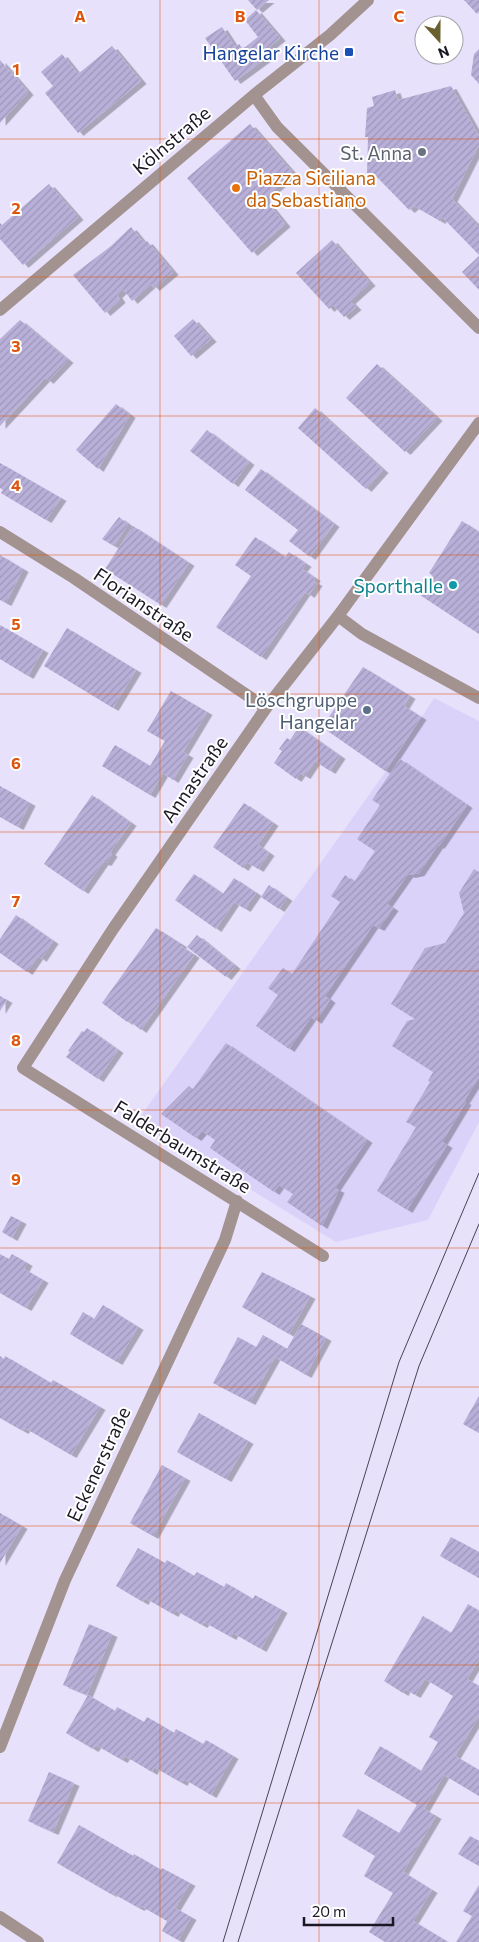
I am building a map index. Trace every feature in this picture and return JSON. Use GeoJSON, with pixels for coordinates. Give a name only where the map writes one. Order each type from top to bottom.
{"type":"FeatureCollection","features":[{"type":"Feature","properties":{"kind":"street","name":"Kölnstraße"},"geometry":{"type":"LineString","coordinates":[[0,310],[254,95],[330,34],[368,0]]}},
{"type":"Feature","properties":{"kind":"street"},"geometry":{"type":"LineString","coordinates":[[254,95],[276,127],[479,328]]}},
{"type":"Feature","properties":{"kind":"street","name":"Annastraße"},"geometry":{"type":"LineString","coordinates":[[22,1068],[113,929],[266,708],[338,616],[479,423]]}},
{"type":"Feature","properties":{"kind":"street","name":"Florianstraße"},"geometry":{"type":"LineString","coordinates":[[0,532],[74,578],[266,708]]}},
{"type":"Feature","properties":{"kind":"street"},"geometry":{"type":"LineString","coordinates":[[338,616],[362,634],[479,698]]}},
{"type":"Feature","properties":{"kind":"street","name":"Falderbaumstraße"},"geometry":{"type":"LineString","coordinates":[[22,1068],[323,1256]]}},
{"type":"Feature","properties":{"kind":"street","name":"Eckenerstraße"},"geometry":{"type":"LineString","coordinates":[[0,1747],[65,1580],[225,1240],[237,1202]]}},
{"type":"Feature","properties":{"kind":"street"},"geometry":{"type":"LineString","coordinates":[[0,1917],[38,1942]]}},
{"type":"Feature","properties":{"kind":"shaded area"},"geometry":{"type":"Polygon","coordinates":[[[434,698],[479,721],[479,1122],[428,1220],[336,1242],[138,1120],[398,754],[434,698]]]}},
{"type":"Feature","properties":{"kind":"building"},"geometry":{"type":"Polygon","coordinates":[[[248,0],[269,0],[257,10],[248,0]]]}},
{"type":"Feature","properties":{"kind":"building"},"geometry":{"type":"Polygon","coordinates":[[[464,0],[479,0],[479,11],[477,14],[464,0]]]}},
{"type":"Feature","properties":{"kind":"building"},"geometry":{"type":"Polygon","coordinates":[[[256,10],[280,38],[268,48],[272,54],[235,81],[205,38],[222,27],[235,47],[239,44],[243,49],[258,37],[245,20],[256,10]]]}},
{"type":"Feature","properties":{"kind":"building"},"geometry":{"type":"Polygon","coordinates":[[[112,46],[141,81],[78,133],[45,93],[53,86],[41,72],[62,54],[78,74],[112,46]]]}},
{"type":"Feature","properties":{"kind":"building"},"geometry":{"type":"Polygon","coordinates":[[[479,49],[479,84],[471,75],[474,54],[479,49]]]}},
{"type":"Feature","properties":{"kind":"building"},"geometry":{"type":"Polygon","coordinates":[[[0,60],[28,92],[0,123],[0,60]]]}},
{"type":"Feature","properties":{"kind":"building","name":"St. Anna"},"geometry":{"type":"Polygon","coordinates":[[[451,86],[479,136],[479,145],[452,199],[479,227],[479,255],[442,217],[440,221],[414,206],[409,210],[373,173],[367,173],[368,137],[365,137],[367,108],[374,106],[372,97],[395,90],[398,100],[451,86]]]}},
{"type":"Feature","properties":{"kind":"building","name":"Piazza Siciliana da Sebastiano"},"geometry":{"type":"Polygon","coordinates":[[[250,124],[293,173],[264,198],[285,224],[252,253],[187,178],[250,124]]]}},
{"type":"Feature","properties":{"kind":"building"},"geometry":{"type":"Polygon","coordinates":[[[49,184],[78,217],[23,265],[0,239],[0,223],[2,225],[49,184]]]}},
{"type":"Feature","properties":{"kind":"building"},"geometry":{"type":"Polygon","coordinates":[[[131,227],[144,243],[147,241],[173,272],[154,288],[151,284],[132,301],[123,289],[117,295],[120,300],[105,313],[73,275],[111,246],[131,227]]]}},
{"type":"Feature","properties":{"kind":"building"},"geometry":{"type":"Polygon","coordinates":[[[332,240],[370,283],[350,301],[356,307],[344,317],[333,305],[329,309],[296,273],[332,240]]]}},
{"type":"Feature","properties":{"kind":"building"},"geometry":{"type":"Polygon","coordinates":[[[479,256],[479,290],[462,272],[479,256]]]}},
{"type":"Feature","properties":{"kind":"building"},"geometry":{"type":"Polygon","coordinates":[[[193,319],[211,339],[191,356],[174,336],[193,319]]]}},
{"type":"Feature","properties":{"kind":"building"},"geometry":{"type":"Polygon","coordinates":[[[20,320],[68,360],[48,381],[45,378],[0,426],[0,339],[20,320]]]}},
{"type":"Feature","properties":{"kind":"building"},"geometry":{"type":"Polygon","coordinates":[[[377,364],[437,418],[405,452],[346,398],[377,364]]]}},
{"type":"Feature","properties":{"kind":"building"},"geometry":{"type":"Polygon","coordinates":[[[116,404],[130,415],[98,469],[76,450],[116,404]]]}},
{"type":"Feature","properties":{"kind":"building"},"geometry":{"type":"Polygon","coordinates":[[[315,408],[383,470],[366,489],[298,428],[315,408]]]}},
{"type":"Feature","properties":{"kind":"building"},"geometry":{"type":"Polygon","coordinates":[[[207,430],[249,462],[233,484],[190,451],[207,430]]]}},
{"type":"Feature","properties":{"kind":"building"},"geometry":{"type":"Polygon","coordinates":[[[0,463],[61,498],[46,520],[1,493],[3,490],[0,488],[0,463]]]}},
{"type":"Feature","properties":{"kind":"building"},"geometry":{"type":"Polygon","coordinates":[[[261,469],[334,524],[310,557],[289,541],[298,530],[245,490],[261,469]]]}},
{"type":"Feature","properties":{"kind":"building"},"geometry":{"type":"Polygon","coordinates":[[[119,517],[128,524],[114,546],[102,539],[119,517]]]}},
{"type":"Feature","properties":{"kind":"building","name":"Sporthalle"},"geometry":{"type":"Polygon","coordinates":[[[462,521],[479,532],[479,634],[420,595],[432,575],[429,573],[462,521]]]}},
{"type":"Feature","properties":{"kind":"building"},"geometry":{"type":"Polygon","coordinates":[[[133,526],[189,563],[161,605],[105,569],[133,526]]]}},
{"type":"Feature","properties":{"kind":"building"},"geometry":{"type":"Polygon","coordinates":[[[255,537],[285,557],[289,552],[306,564],[302,569],[315,578],[313,581],[317,583],[309,595],[305,592],[261,657],[216,627],[251,576],[235,565],[255,537]]]}},
{"type":"Feature","properties":{"kind":"building"},"geometry":{"type":"Polygon","coordinates":[[[0,555],[23,569],[6,603],[0,600],[0,555]]]}},
{"type":"Feature","properties":{"kind":"building"},"geometry":{"type":"Polygon","coordinates":[[[0,625],[43,650],[28,676],[0,659],[0,625]]]}},
{"type":"Feature","properties":{"kind":"building"},"geometry":{"type":"Polygon","coordinates":[[[67,628],[136,670],[113,708],[44,666],[67,628]]]}},
{"type":"Feature","properties":{"kind":"building","name":"Löschgruppe Hangelar"},"geometry":{"type":"Polygon","coordinates":[[[363,667],[410,696],[404,706],[421,717],[385,771],[322,727],[363,667]]]}},
{"type":"Feature","properties":{"kind":"building"},"geometry":{"type":"Polygon","coordinates":[[[171,691],[207,712],[183,752],[188,755],[173,780],[163,773],[150,795],[102,766],[115,745],[150,766],[165,741],[147,731],[171,691]]]}},
{"type":"Feature","properties":{"kind":"building"},"geometry":{"type":"Polygon","coordinates":[[[299,727],[340,756],[330,771],[315,761],[305,776],[300,773],[296,779],[274,763],[282,751],[279,749],[287,738],[290,740],[299,727]]]}},
{"type":"Feature","properties":{"kind":"building"},"geometry":{"type":"Polygon","coordinates":[[[400,759],[467,805],[419,873],[408,874],[387,904],[393,908],[379,928],[373,925],[325,996],[330,1000],[316,1021],[311,1017],[289,1049],[256,1026],[278,995],[268,988],[283,968],[292,974],[340,902],[331,896],[345,875],[354,882],[375,851],[357,839],[380,805],[372,800],[400,759]]]}},
{"type":"Feature","properties":{"kind":"building"},"geometry":{"type":"Polygon","coordinates":[[[0,786],[30,803],[18,827],[0,817],[0,786]]]}},
{"type":"Feature","properties":{"kind":"building"},"geometry":{"type":"Polygon","coordinates":[[[92,795],[131,823],[110,852],[112,854],[106,863],[103,862],[83,891],[44,864],[92,795]]]}},
{"type":"Feature","properties":{"kind":"building"},"geometry":{"type":"Polygon","coordinates":[[[244,803],[273,823],[258,845],[269,853],[258,869],[247,862],[243,868],[213,847],[244,803]]]}},
{"type":"Feature","properties":{"kind":"building"},"geometry":{"type":"Polygon","coordinates":[[[474,869],[479,872],[479,1077],[442,1142],[447,1145],[407,1210],[377,1191],[416,1127],[406,1122],[430,1082],[428,1081],[433,1072],[392,1046],[407,1021],[415,1019],[391,1004],[425,948],[445,943],[464,913],[459,893],[474,869]]]}},
{"type":"Feature","properties":{"kind":"building"},"geometry":{"type":"Polygon","coordinates":[[[194,874],[223,894],[234,878],[256,893],[245,909],[234,902],[216,929],[175,900],[194,874]]]}},
{"type":"Feature","properties":{"kind":"building"},"geometry":{"type":"Polygon","coordinates":[[[269,885],[287,898],[279,909],[261,897],[269,885]]]}},
{"type":"Feature","properties":{"kind":"building"},"geometry":{"type":"Polygon","coordinates":[[[16,915],[53,941],[41,959],[38,956],[27,972],[0,953],[0,939],[16,915]]]}},
{"type":"Feature","properties":{"kind":"building"},"geometry":{"type":"Polygon","coordinates":[[[156,928],[194,955],[141,1030],[102,1003],[156,928]]]}},
{"type":"Feature","properties":{"kind":"building"},"geometry":{"type":"Polygon","coordinates":[[[197,935],[235,966],[226,977],[187,947],[197,935]]]}},
{"type":"Feature","properties":{"kind":"building"},"geometry":{"type":"Polygon","coordinates":[[[0,996],[7,1000],[0,1011],[0,996]]]}},
{"type":"Feature","properties":{"kind":"building"},"geometry":{"type":"Polygon","coordinates":[[[87,1028],[118,1050],[98,1079],[66,1057],[82,1031],[84,1032],[87,1028]]]}},
{"type":"Feature","properties":{"kind":"building"},"geometry":{"type":"Polygon","coordinates":[[[226,1043],[367,1140],[335,1188],[339,1190],[322,1226],[287,1202],[293,1194],[279,1185],[274,1192],[210,1148],[215,1140],[202,1131],[196,1138],[161,1114],[189,1086],[193,1089],[226,1043]]]}},
{"type":"Feature","properties":{"kind":"building"},"geometry":{"type":"Polygon","coordinates":[[[11,1216],[21,1221],[12,1238],[2,1232],[11,1216]]]}},
{"type":"Feature","properties":{"kind":"building"},"geometry":{"type":"Polygon","coordinates":[[[0,1254],[9,1259],[12,1254],[27,1263],[24,1269],[43,1280],[26,1308],[0,1293],[0,1254]]]}},
{"type":"Feature","properties":{"kind":"building"},"geometry":{"type":"Polygon","coordinates":[[[262,1272],[310,1296],[289,1334],[242,1307],[262,1272]]]}},
{"type":"Feature","properties":{"kind":"building"},"geometry":{"type":"Polygon","coordinates":[[[103,1305],[138,1327],[117,1362],[70,1334],[83,1312],[94,1319],[103,1305]]]}},
{"type":"Feature","properties":{"kind":"building"},"geometry":{"type":"Polygon","coordinates":[[[301,1324],[326,1338],[306,1375],[275,1357],[250,1402],[213,1383],[238,1337],[256,1347],[263,1335],[287,1349],[301,1324]]]}},
{"type":"Feature","properties":{"kind":"building"},"geometry":{"type":"Polygon","coordinates":[[[0,1356],[4,1359],[5,1356],[51,1383],[53,1380],[100,1407],[71,1455],[25,1428],[23,1431],[0,1418],[0,1356]]]}},
{"type":"Feature","properties":{"kind":"building"},"geometry":{"type":"Polygon","coordinates":[[[479,1396],[479,1433],[463,1424],[479,1396]]]}},
{"type":"Feature","properties":{"kind":"building"},"geometry":{"type":"Polygon","coordinates":[[[199,1413],[248,1441],[226,1479],[177,1452],[199,1413]]]}},
{"type":"Feature","properties":{"kind":"building"},"geometry":{"type":"Polygon","coordinates":[[[162,1465],[185,1478],[153,1536],[130,1523],[162,1465]]]}},
{"type":"Feature","properties":{"kind":"building"},"geometry":{"type":"Polygon","coordinates":[[[0,1513],[22,1526],[0,1563],[0,1513]]]}},
{"type":"Feature","properties":{"kind":"building"},"geometry":{"type":"Polygon","coordinates":[[[451,1537],[479,1552],[479,1578],[440,1556],[451,1537]]]}},
{"type":"Feature","properties":{"kind":"building"},"geometry":{"type":"Polygon","coordinates":[[[138,1548],[165,1563],[167,1560],[194,1576],[197,1572],[224,1587],[226,1583],[253,1599],[255,1595],[282,1610],[261,1649],[233,1633],[231,1637],[204,1622],[202,1625],[175,1610],[173,1614],[145,1598],[143,1602],[116,1586],[138,1548]]]}},
{"type":"Feature","properties":{"kind":"building"},"geometry":{"type":"Polygon","coordinates":[[[468,1604],[479,1611],[479,1659],[467,1679],[479,1686],[479,1716],[455,1756],[479,1770],[479,1796],[444,1775],[424,1809],[436,1816],[403,1872],[432,1890],[413,1921],[448,1942],[385,1942],[369,1932],[393,1893],[364,1876],[375,1856],[342,1836],[358,1809],[399,1833],[417,1805],[364,1774],[380,1746],[421,1771],[438,1742],[429,1737],[453,1696],[425,1679],[415,1695],[405,1689],[403,1693],[384,1681],[423,1616],[451,1633],[468,1604]]]}},
{"type":"Feature","properties":{"kind":"building"},"geometry":{"type":"Polygon","coordinates":[[[89,1624],[112,1634],[87,1695],[63,1685],[89,1624]]]}},
{"type":"Feature","properties":{"kind":"building"},"geometry":{"type":"Polygon","coordinates":[[[88,1695],[115,1711],[117,1707],[144,1722],[147,1717],[174,1733],[176,1729],[203,1744],[206,1740],[233,1756],[211,1795],[184,1779],[182,1783],[154,1767],[152,1772],[125,1756],[122,1760],[96,1745],[93,1749],[66,1733],[88,1695]]]}},
{"type":"Feature","properties":{"kind":"building"},"geometry":{"type":"Polygon","coordinates":[[[49,1772],[74,1783],[53,1832],[28,1821],[49,1772]]]}},
{"type":"Feature","properties":{"kind":"building"},"geometry":{"type":"Polygon","coordinates":[[[79,1825],[133,1856],[134,1854],[161,1870],[162,1868],[190,1883],[175,1908],[191,1917],[178,1940],[162,1931],[167,1921],[141,1906],[139,1908],[111,1894],[57,1863],[79,1825]]]}},
{"type":"Feature","properties":{"kind":"building"},"geometry":{"type":"Polygon","coordinates":[[[470,1836],[479,1841],[479,1866],[458,1854],[470,1836]]]}},
{"type":"Feature","properties":{"kind":"building"},"geometry":{"type":"Polygon","coordinates":[[[479,1885],[479,1942],[456,1942],[472,1916],[463,1911],[479,1885]]]}},
{"type":"Feature","properties":{"kind":"tram line"},"geometry":{"type":"LineString","coordinates":[[223,1942],[399,1362],[479,1173]]}},
{"type":"Feature","properties":{"kind":"tram line"},"geometry":{"type":"LineString","coordinates":[[238,1942],[419,1366],[479,1224]]}},
{"type":"Feature","properties":{"kind":"place","name":"Hangelar Kirche"},"geometry":{"type":"Point","coordinates":[349,52]}},
{"type":"Feature","properties":{"kind":"place","name":"St. Anna"},"geometry":{"type":"Point","coordinates":[422,152]}},
{"type":"Feature","properties":{"kind":"place","name":"Piazza Siciliana da Sebastiano"},"geometry":{"type":"Point","coordinates":[236,188]}},
{"type":"Feature","properties":{"kind":"place","name":"Sporthalle"},"geometry":{"type":"Point","coordinates":[453,585]}},
{"type":"Feature","properties":{"kind":"place","name":"Löschgruppe Hangelar"},"geometry":{"type":"Point","coordinates":[367,710]}}]}
